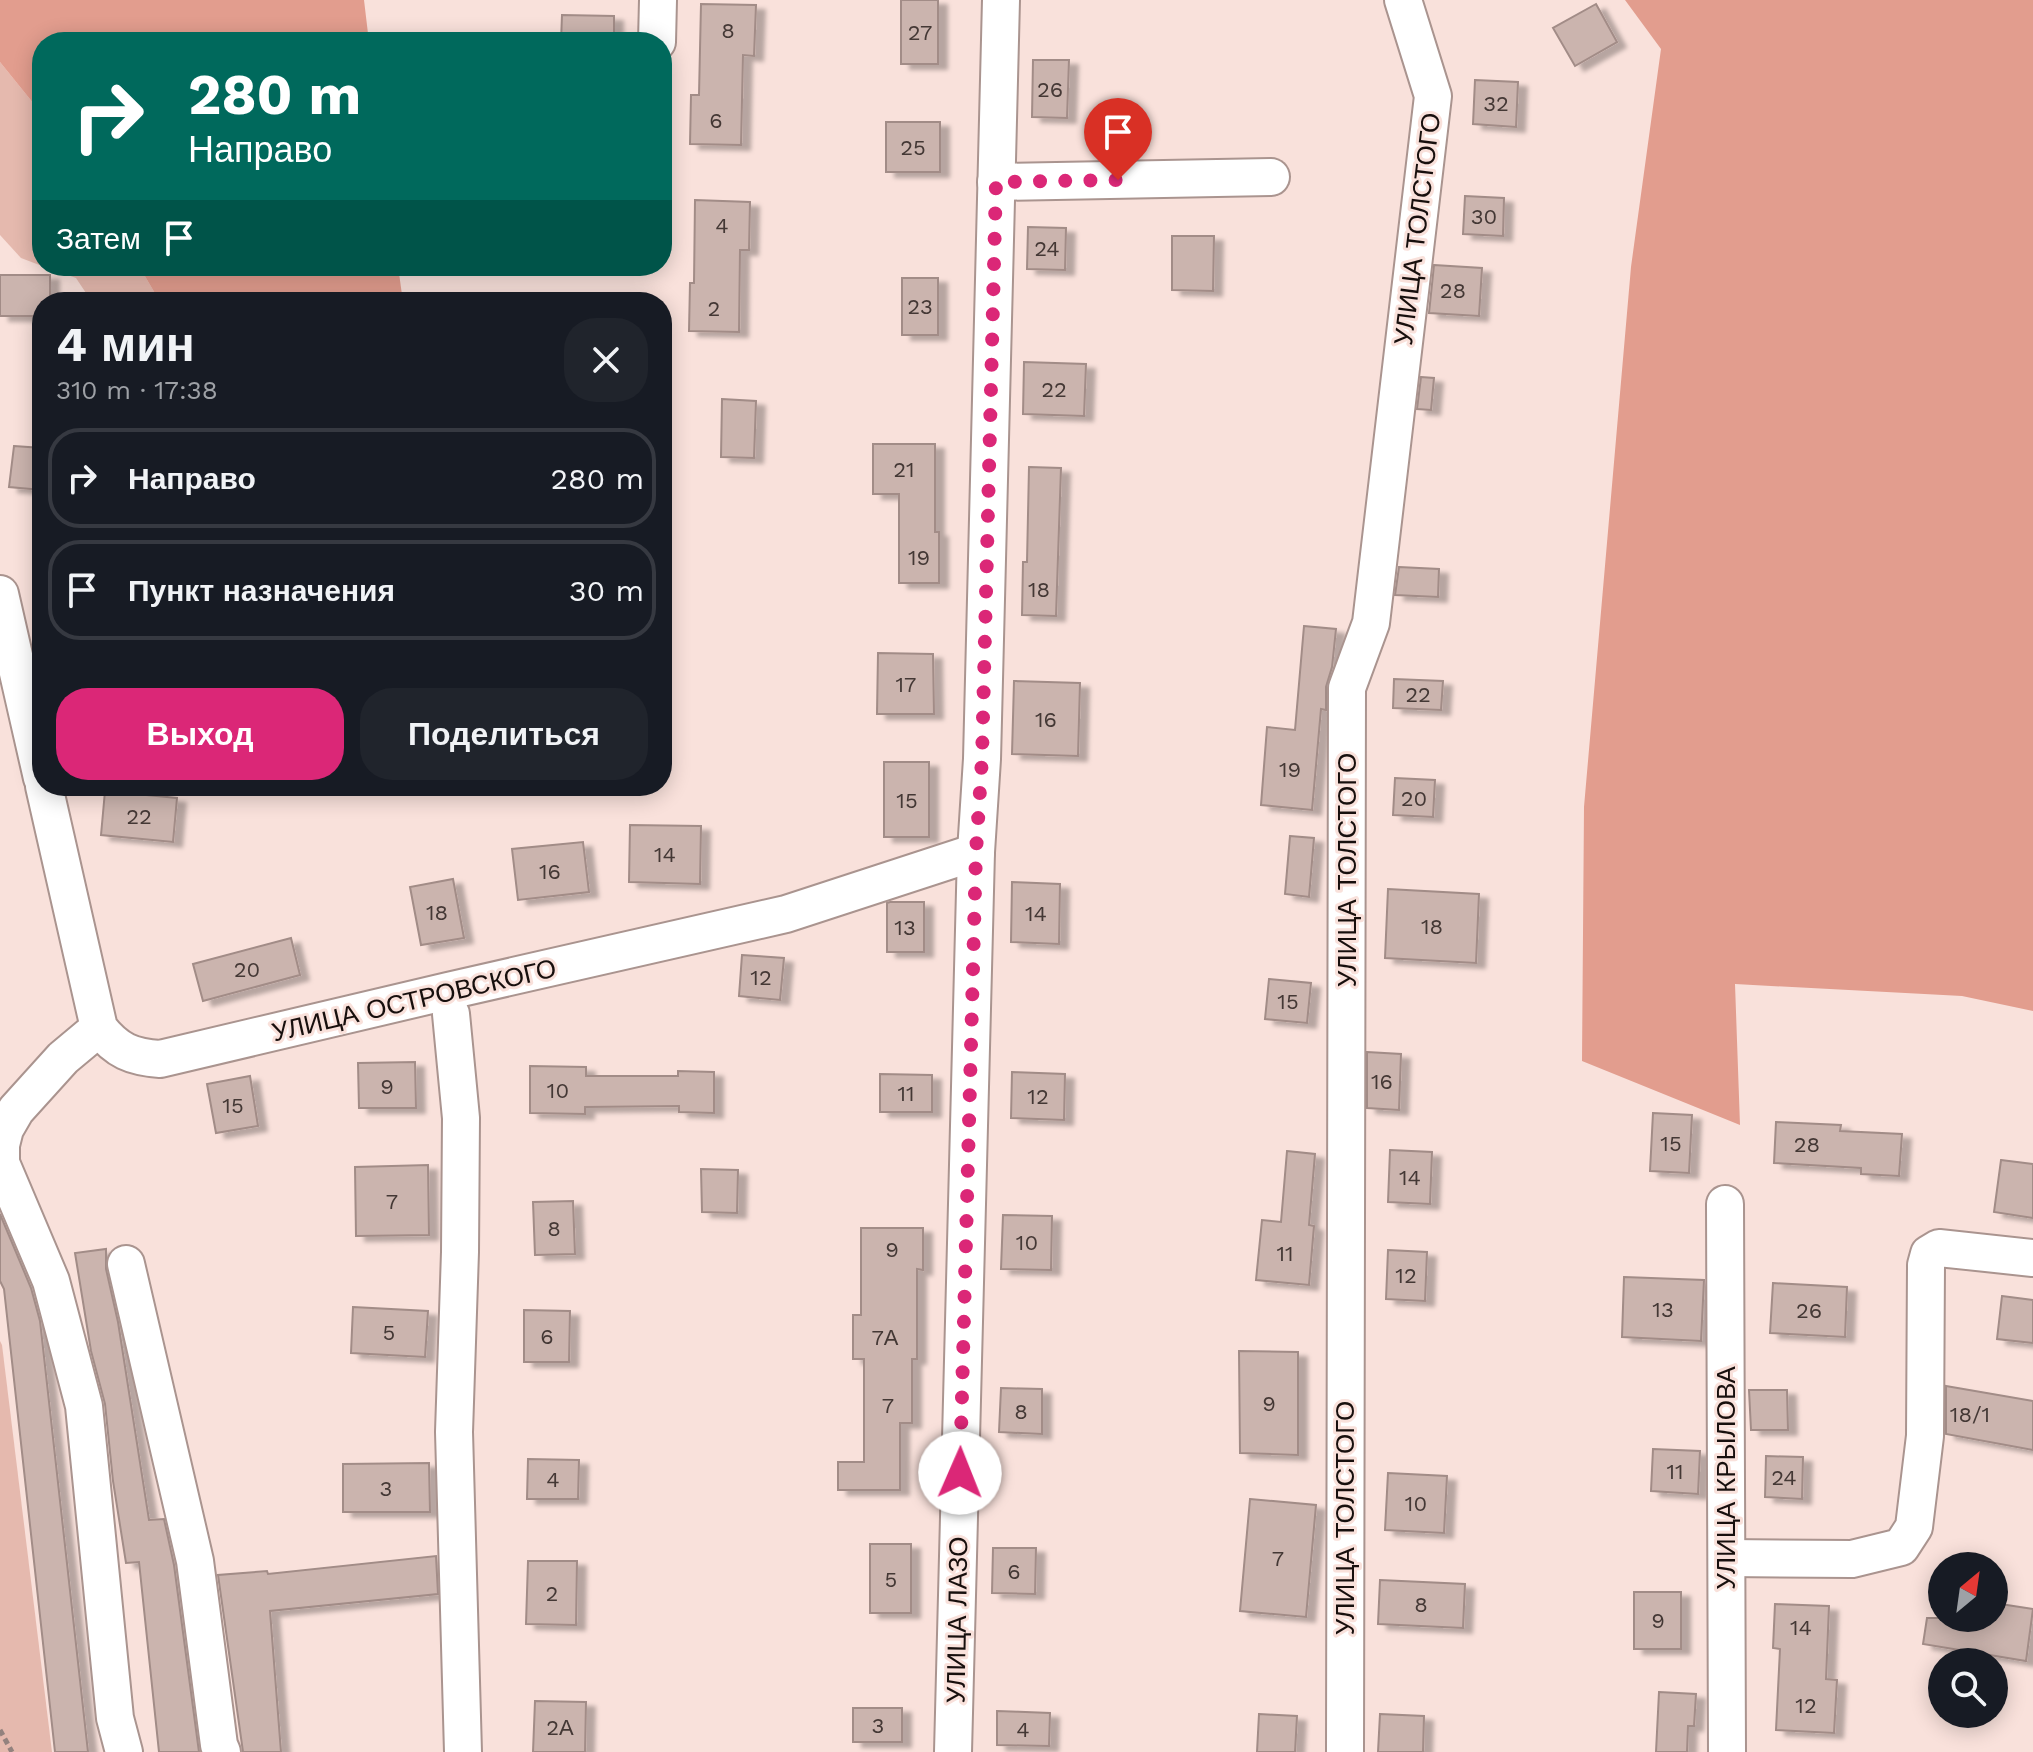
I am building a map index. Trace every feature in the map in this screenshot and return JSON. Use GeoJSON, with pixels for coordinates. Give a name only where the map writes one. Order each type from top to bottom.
{"type":"FeatureCollection","features":[{"type":"Feature","properties":{"kind":"street"},"geometry":{"type":"LineString","coordinates":[[657,32],[658,0]]}},
{"type":"Feature","properties":{"kind":"street","name":"УЛИЦА ЛАЗО"},"geometry":{"type":"LineString","coordinates":[[953,1752],[1001,0]]}},
{"type":"Feature","properties":{"kind":"street","name":"УЛИЦА ТОЛСТОГО"},"geometry":{"type":"LineString","coordinates":[[1345,1752],[1347,688],[1371,623],[1433,96],[1403,0]]}},
{"type":"Feature","properties":{"kind":"street"},"geometry":{"type":"LineString","coordinates":[[996,182],[1271,177]]}},
{"type":"Feature","properties":{"kind":"street"},"geometry":{"type":"LineString","coordinates":[[0,594],[32,734]]}},
{"type":"Feature","properties":{"kind":"street"},"geometry":{"type":"LineString","coordinates":[[46,796],[99,1028],[63,1058],[16,1110],[5,1129],[1,1163],[51,1281],[84,1406],[115,1718],[124,1752]]}},
{"type":"Feature","properties":{"kind":"street","name":"УЛИЦА ОСТРОВСКОГО"},"geometry":{"type":"LineString","coordinates":[[99,1028],[109,1041],[136,1057],[160,1059],[786,914],[976,852]]}},
{"type":"Feature","properties":{"kind":"street","name":"УЛИЦА ОСТРОВСКОГО"},"geometry":{"type":"LineString","coordinates":[[451,1014],[461,1118],[454,1432],[463,1752]]}},
{"type":"Feature","properties":{"kind":"street","name":"УЛИЦА КРЫЛОВА"},"geometry":{"type":"LineString","coordinates":[[1725,1204],[1727,1752]]}},
{"type":"Feature","properties":{"kind":"street"},"geometry":{"type":"LineString","coordinates":[[1727,1558],[1852,1559],[1901,1547],[1914,1527],[1925,1436],[1926,1265],[1929,1254],[1939,1248],[2033,1258]]}},
{"type":"Feature","properties":{"kind":"street"},"geometry":{"type":"LineString","coordinates":[[126,1264],[195,1561],[222,1752]]}},
{"type":"Feature","properties":{"kind":"path"},"geometry":{"type":"LineString","coordinates":[[0,1730],[12,1752]]}},
{"type":"Feature","properties":{"kind":"shaded area"},"geometry":{"type":"Polygon","coordinates":[[[0,0],[364,0],[368,32],[32,32],[32,102],[0,62],[0,0]]]}},
{"type":"Feature","properties":{"kind":"shaded area"},"geometry":{"type":"Polygon","coordinates":[[[1625,0],[2033,0],[2033,1011],[1962,996],[1735,984],[1740,1125],[1582,1061],[1584,807],[1631,267],[1661,49],[1625,0]]]}},
{"type":"Feature","properties":{"kind":"shaded area"},"geometry":{"type":"Polygon","coordinates":[[[0,62],[32,102],[32,262],[21,258],[0,235],[0,62]]]}},
{"type":"Feature","properties":{"kind":"shaded area"},"geometry":{"type":"Polygon","coordinates":[[[70,276],[145,276],[154,292],[85,292],[76,278],[70,276]]]}},
{"type":"Feature","properties":{"kind":"shaded area"},"geometry":{"type":"Polygon","coordinates":[[[145,276],[399,276],[402,292],[154,292],[145,276]]]}},
{"type":"Feature","properties":{"kind":"shaded area"},"geometry":{"type":"Polygon","coordinates":[[[0,1341],[2,1345],[52,1752],[0,1752],[0,1341]]]}},
{"type":"Feature","properties":{"kind":"building"},"geometry":{"type":"Polygon","coordinates":[[[901,0],[938,0],[938,64],[901,64],[901,0]]]}},
{"type":"Feature","properties":{"kind":"building"},"geometry":{"type":"Polygon","coordinates":[[[701,4],[756,5],[754,56],[743,55],[741,145],[690,144],[691,95],[699,95],[701,4]]]}},
{"type":"Feature","properties":{"kind":"building"},"geometry":{"type":"Polygon","coordinates":[[[1596,4],[1617,42],[1575,66],[1553,28],[1596,4]]]}},
{"type":"Feature","properties":{"kind":"building"},"geometry":{"type":"Polygon","coordinates":[[[562,15],[614,16],[614,32],[561,32],[562,15]]]}},
{"type":"Feature","properties":{"kind":"building"},"geometry":{"type":"Polygon","coordinates":[[[1033,60],[1069,60],[1067,118],[1032,117],[1033,60]]]}},
{"type":"Feature","properties":{"kind":"building"},"geometry":{"type":"Polygon","coordinates":[[[1475,80],[1518,82],[1516,127],[1473,124],[1475,80]]]}},
{"type":"Feature","properties":{"kind":"building"},"geometry":{"type":"Polygon","coordinates":[[[886,122],[940,122],[940,172],[886,172],[886,122]]]}},
{"type":"Feature","properties":{"kind":"building"},"geometry":{"type":"Polygon","coordinates":[[[1465,196],[1504,198],[1503,236],[1463,234],[1465,196]]]}},
{"type":"Feature","properties":{"kind":"building"},"geometry":{"type":"Polygon","coordinates":[[[695,200],[750,202],[749,250],[740,250],[739,332],[689,331],[690,283],[694,283],[695,200]]]}},
{"type":"Feature","properties":{"kind":"building"},"geometry":{"type":"Polygon","coordinates":[[[1028,227],[1066,228],[1065,270],[1027,269],[1028,227]]]}},
{"type":"Feature","properties":{"kind":"building"},"geometry":{"type":"Polygon","coordinates":[[[1172,236],[1214,236],[1213,291],[1172,290],[1172,236]]]}},
{"type":"Feature","properties":{"kind":"building"},"geometry":{"type":"Polygon","coordinates":[[[1434,265],[1482,268],[1479,316],[1429,313],[1434,265]]]}},
{"type":"Feature","properties":{"kind":"building"},"geometry":{"type":"Polygon","coordinates":[[[0,275],[50,276],[50,292],[32,292],[32,316],[0,316],[0,275]]]}},
{"type":"Feature","properties":{"kind":"building"},"geometry":{"type":"Polygon","coordinates":[[[902,278],[938,278],[938,335],[902,335],[902,278]]]}},
{"type":"Feature","properties":{"kind":"building"},"geometry":{"type":"Polygon","coordinates":[[[1024,362],[1086,364],[1084,416],[1023,414],[1024,362]]]}},
{"type":"Feature","properties":{"kind":"building"},"geometry":{"type":"Polygon","coordinates":[[[1421,377],[1434,378],[1431,410],[1417,409],[1421,377]]]}},
{"type":"Feature","properties":{"kind":"building"},"geometry":{"type":"Polygon","coordinates":[[[722,399],[756,401],[754,458],[721,457],[722,399]]]}},
{"type":"Feature","properties":{"kind":"building"},"geometry":{"type":"Polygon","coordinates":[[[873,444],[935,444],[935,532],[939,532],[939,583],[899,583],[899,494],[873,494],[873,444]]]}},
{"type":"Feature","properties":{"kind":"building"},"geometry":{"type":"Polygon","coordinates":[[[14,446],[32,447],[32,489],[9,487],[14,446]]]}},
{"type":"Feature","properties":{"kind":"building"},"geometry":{"type":"Polygon","coordinates":[[[1029,467],[1061,468],[1056,616],[1022,615],[1023,562],[1027,562],[1029,467]]]}},
{"type":"Feature","properties":{"kind":"building"},"geometry":{"type":"Polygon","coordinates":[[[1399,567],[1439,569],[1438,597],[1395,595],[1399,567]]]}},
{"type":"Feature","properties":{"kind":"building"},"geometry":{"type":"Polygon","coordinates":[[[1304,626],[1336,629],[1332,667],[1326,687],[1326,710],[1321,709],[1312,810],[1261,805],[1267,727],[1295,730],[1304,626]]]}},
{"type":"Feature","properties":{"kind":"building"},"geometry":{"type":"Polygon","coordinates":[[[878,653],[933,654],[934,714],[877,714],[878,653]]]}},
{"type":"Feature","properties":{"kind":"building"},"geometry":{"type":"Polygon","coordinates":[[[1394,679],[1443,681],[1441,710],[1393,708],[1394,679]]]}},
{"type":"Feature","properties":{"kind":"building"},"geometry":{"type":"Polygon","coordinates":[[[1014,681],[1080,683],[1078,756],[1012,754],[1014,681]]]}},
{"type":"Feature","properties":{"kind":"building"},"geometry":{"type":"Polygon","coordinates":[[[884,762],[929,762],[929,837],[884,837],[884,762]]]}},
{"type":"Feature","properties":{"kind":"building"},"geometry":{"type":"Polygon","coordinates":[[[1395,778],[1435,780],[1433,817],[1393,815],[1395,778]]]}},
{"type":"Feature","properties":{"kind":"building"},"geometry":{"type":"Polygon","coordinates":[[[105,796],[177,798],[173,842],[101,835],[105,796]]]}},
{"type":"Feature","properties":{"kind":"building"},"geometry":{"type":"Polygon","coordinates":[[[630,825],[701,826],[700,884],[629,882],[630,825]]]}},
{"type":"Feature","properties":{"kind":"building"},"geometry":{"type":"Polygon","coordinates":[[[1290,836],[1314,838],[1309,897],[1285,894],[1290,836]]]}},
{"type":"Feature","properties":{"kind":"building"},"geometry":{"type":"Polygon","coordinates":[[[583,842],[589,892],[518,900],[512,849],[583,842]]]}},
{"type":"Feature","properties":{"kind":"building"},"geometry":{"type":"Polygon","coordinates":[[[453,879],[464,938],[421,945],[410,887],[453,879]]]}},
{"type":"Feature","properties":{"kind":"building"},"geometry":{"type":"Polygon","coordinates":[[[1012,882],[1060,884],[1059,944],[1011,942],[1012,882]]]}},
{"type":"Feature","properties":{"kind":"building"},"geometry":{"type":"Polygon","coordinates":[[[1388,889],[1479,894],[1476,963],[1385,958],[1388,889]]]}},
{"type":"Feature","properties":{"kind":"building"},"geometry":{"type":"Polygon","coordinates":[[[924,902],[924,952],[887,952],[887,903],[924,902]]]}},
{"type":"Feature","properties":{"kind":"building"},"geometry":{"type":"Polygon","coordinates":[[[291,938],[300,975],[203,1001],[193,964],[291,938]]]}},
{"type":"Feature","properties":{"kind":"building"},"geometry":{"type":"Polygon","coordinates":[[[742,955],[784,958],[780,1000],[739,996],[742,955]]]}},
{"type":"Feature","properties":{"kind":"building"},"geometry":{"type":"Polygon","coordinates":[[[1269,979],[1311,983],[1307,1023],[1265,1019],[1269,979]]]}},
{"type":"Feature","properties":{"kind":"building"},"geometry":{"type":"Polygon","coordinates":[[[1367,1052],[1401,1054],[1399,1110],[1367,1108],[1367,1052]]]}},
{"type":"Feature","properties":{"kind":"building"},"geometry":{"type":"Polygon","coordinates":[[[415,1062],[416,1108],[359,1108],[358,1063],[415,1062]]]}},
{"type":"Feature","properties":{"kind":"building"},"geometry":{"type":"Polygon","coordinates":[[[530,1066],[586,1067],[586,1076],[678,1076],[678,1071],[714,1072],[714,1113],[679,1112],[679,1106],[585,1107],[585,1114],[530,1113],[530,1066]]]}},
{"type":"Feature","properties":{"kind":"building"},"geometry":{"type":"Polygon","coordinates":[[[1012,1072],[1065,1074],[1064,1120],[1011,1118],[1012,1072]]]}},
{"type":"Feature","properties":{"kind":"building"},"geometry":{"type":"Polygon","coordinates":[[[880,1074],[932,1075],[932,1112],[880,1112],[880,1074]]]}},
{"type":"Feature","properties":{"kind":"building"},"geometry":{"type":"Polygon","coordinates":[[[250,1076],[258,1126],[216,1133],[207,1084],[250,1076]]]}},
{"type":"Feature","properties":{"kind":"building"},"geometry":{"type":"Polygon","coordinates":[[[1653,1113],[1692,1115],[1689,1173],[1650,1171],[1653,1113]]]}},
{"type":"Feature","properties":{"kind":"building"},"geometry":{"type":"Polygon","coordinates":[[[1776,1122],[1841,1125],[1840,1131],[1902,1134],[1899,1176],[1861,1174],[1861,1168],[1774,1163],[1776,1122]]]}},
{"type":"Feature","properties":{"kind":"building"},"geometry":{"type":"Polygon","coordinates":[[[1390,1150],[1432,1152],[1430,1204],[1388,1202],[1390,1150]]]}},
{"type":"Feature","properties":{"kind":"building"},"geometry":{"type":"Polygon","coordinates":[[[1287,1151],[1315,1154],[1309,1225],[1314,1226],[1309,1285],[1256,1280],[1262,1220],[1281,1222],[1287,1151]]]}},
{"type":"Feature","properties":{"kind":"building"},"geometry":{"type":"Polygon","coordinates":[[[2001,1160],[2033,1164],[2033,1218],[1994,1212],[2001,1160]]]}},
{"type":"Feature","properties":{"kind":"building"},"geometry":{"type":"Polygon","coordinates":[[[428,1165],[429,1235],[356,1236],[355,1167],[428,1165]]]}},
{"type":"Feature","properties":{"kind":"building"},"geometry":{"type":"Polygon","coordinates":[[[701,1169],[738,1170],[737,1213],[702,1212],[701,1169]]]}},
{"type":"Feature","properties":{"kind":"building"},"geometry":{"type":"Polygon","coordinates":[[[573,1201],[575,1254],[535,1255],[533,1202],[573,1201]]]}},
{"type":"Feature","properties":{"kind":"building"},"geometry":{"type":"Polygon","coordinates":[[[0,1214],[31,1288],[40,1321],[88,1752],[55,1752],[4,1289],[0,1281],[0,1214]]]}},
{"type":"Feature","properties":{"kind":"building"},"geometry":{"type":"Polygon","coordinates":[[[1003,1215],[1052,1216],[1051,1270],[1001,1269],[1003,1215]]]}},
{"type":"Feature","properties":{"kind":"building"},"geometry":{"type":"Polygon","coordinates":[[[861,1228],[923,1228],[923,1270],[917,1269],[917,1359],[912,1359],[912,1423],[900,1423],[900,1490],[838,1490],[838,1462],[864,1462],[864,1359],[853,1359],[853,1315],[861,1315],[861,1228]]]}},
{"type":"Feature","properties":{"kind":"building"},"geometry":{"type":"Polygon","coordinates":[[[106,1249],[106,1269],[118,1322],[149,1520],[164,1519],[174,1565],[199,1752],[159,1752],[139,1562],[126,1563],[105,1404],[91,1351],[75,1253],[106,1249]]]}},
{"type":"Feature","properties":{"kind":"building"},"geometry":{"type":"Polygon","coordinates":[[[1388,1250],[1427,1252],[1425,1301],[1386,1299],[1388,1250]]]}},
{"type":"Feature","properties":{"kind":"building"},"geometry":{"type":"Polygon","coordinates":[[[1624,1277],[1704,1280],[1701,1341],[1622,1337],[1624,1277]]]}},
{"type":"Feature","properties":{"kind":"building"},"geometry":{"type":"Polygon","coordinates":[[[1773,1283],[1847,1287],[1845,1337],[1770,1333],[1773,1283]]]}},
{"type":"Feature","properties":{"kind":"building"},"geometry":{"type":"Polygon","coordinates":[[[2002,1296],[2033,1300],[2033,1343],[1997,1339],[2002,1296]]]}},
{"type":"Feature","properties":{"kind":"building"},"geometry":{"type":"Polygon","coordinates":[[[353,1307],[428,1311],[425,1357],[351,1353],[353,1307]]]}},
{"type":"Feature","properties":{"kind":"building"},"geometry":{"type":"Polygon","coordinates":[[[524,1310],[570,1311],[569,1362],[524,1362],[524,1310]]]}},
{"type":"Feature","properties":{"kind":"building"},"geometry":{"type":"Polygon","coordinates":[[[1239,1351],[1298,1352],[1298,1455],[1240,1453],[1239,1351]]]}},
{"type":"Feature","properties":{"kind":"building"},"geometry":{"type":"Polygon","coordinates":[[[1946,1386],[2033,1401],[2033,1450],[1946,1434],[1946,1386]]]}},
{"type":"Feature","properties":{"kind":"building"},"geometry":{"type":"Polygon","coordinates":[[[1001,1388],[1042,1389],[1042,1434],[999,1432],[1001,1388]]]}},
{"type":"Feature","properties":{"kind":"building"},"geometry":{"type":"Polygon","coordinates":[[[1749,1390],[1787,1390],[1788,1430],[1751,1430],[1749,1390]]]}},
{"type":"Feature","properties":{"kind":"building"},"geometry":{"type":"Polygon","coordinates":[[[1653,1449],[1700,1451],[1698,1494],[1651,1491],[1653,1449]]]}},
{"type":"Feature","properties":{"kind":"building"},"geometry":{"type":"Polygon","coordinates":[[[1766,1456],[1803,1457],[1802,1499],[1765,1497],[1766,1456]]]}},
{"type":"Feature","properties":{"kind":"building"},"geometry":{"type":"Polygon","coordinates":[[[528,1459],[579,1460],[578,1499],[527,1499],[528,1459]]]}},
{"type":"Feature","properties":{"kind":"building"},"geometry":{"type":"Polygon","coordinates":[[[429,1463],[430,1512],[343,1512],[343,1464],[429,1463]]]}},
{"type":"Feature","properties":{"kind":"building"},"geometry":{"type":"Polygon","coordinates":[[[1388,1473],[1447,1476],[1444,1533],[1385,1530],[1388,1473]]]}},
{"type":"Feature","properties":{"kind":"building"},"geometry":{"type":"Polygon","coordinates":[[[1250,1499],[1316,1505],[1306,1617],[1240,1611],[1250,1499]]]}},
{"type":"Feature","properties":{"kind":"building"},"geometry":{"type":"Polygon","coordinates":[[[870,1544],[911,1544],[911,1613],[870,1613],[870,1544]]]}},
{"type":"Feature","properties":{"kind":"building"},"geometry":{"type":"Polygon","coordinates":[[[993,1548],[1036,1548],[1035,1594],[992,1593],[993,1548]]]}},
{"type":"Feature","properties":{"kind":"building"},"geometry":{"type":"Polygon","coordinates":[[[436,1556],[438,1594],[270,1611],[281,1752],[243,1752],[218,1575],[267,1571],[268,1574],[436,1556]]]}},
{"type":"Feature","properties":{"kind":"building"},"geometry":{"type":"Polygon","coordinates":[[[528,1561],[577,1561],[576,1625],[526,1624],[528,1561]]]}},
{"type":"Feature","properties":{"kind":"building"},"geometry":{"type":"Polygon","coordinates":[[[1380,1580],[1465,1584],[1463,1628],[1378,1624],[1380,1580]]]}},
{"type":"Feature","properties":{"kind":"building"},"geometry":{"type":"Polygon","coordinates":[[[1634,1592],[1681,1592],[1681,1649],[1634,1649],[1634,1592]]]}},
{"type":"Feature","properties":{"kind":"building"},"geometry":{"type":"Polygon","coordinates":[[[1775,1604],[1829,1606],[1826,1679],[1837,1680],[1834,1733],[1776,1730],[1780,1649],[1773,1648],[1775,1604]]]}},
{"type":"Feature","properties":{"kind":"building"},"geometry":{"type":"Polygon","coordinates":[[[2008,1605],[2033,1609],[2026,1661],[2008,1658],[2008,1648],[1947,1648],[1923,1644],[1927,1618],[1928,1632],[2008,1632],[2008,1605]]]}},
{"type":"Feature","properties":{"kind":"building"},"geometry":{"type":"Polygon","coordinates":[[[1659,1692],[1696,1694],[1694,1726],[1688,1726],[1687,1752],[1656,1752],[1659,1692]]]}},
{"type":"Feature","properties":{"kind":"building"},"geometry":{"type":"Polygon","coordinates":[[[535,1701],[586,1702],[585,1752],[533,1752],[535,1701]]]}},
{"type":"Feature","properties":{"kind":"building"},"geometry":{"type":"Polygon","coordinates":[[[853,1708],[902,1708],[902,1742],[853,1742],[853,1708]]]}},
{"type":"Feature","properties":{"kind":"building"},"geometry":{"type":"Polygon","coordinates":[[[997,1711],[1050,1713],[1049,1746],[997,1745],[997,1711]]]}},
{"type":"Feature","properties":{"kind":"building"},"geometry":{"type":"Polygon","coordinates":[[[1259,1714],[1297,1716],[1295,1752],[1257,1752],[1259,1714]]]}},
{"type":"Feature","properties":{"kind":"building"},"geometry":{"type":"Polygon","coordinates":[[[1380,1714],[1424,1716],[1423,1752],[1378,1752],[1380,1714]]]}},
{"type":"Feature","properties":{"kind":"route"},"geometry":{"type":"LineString","coordinates":[[960,1473],[996,182],[1118,180]]}}]}
